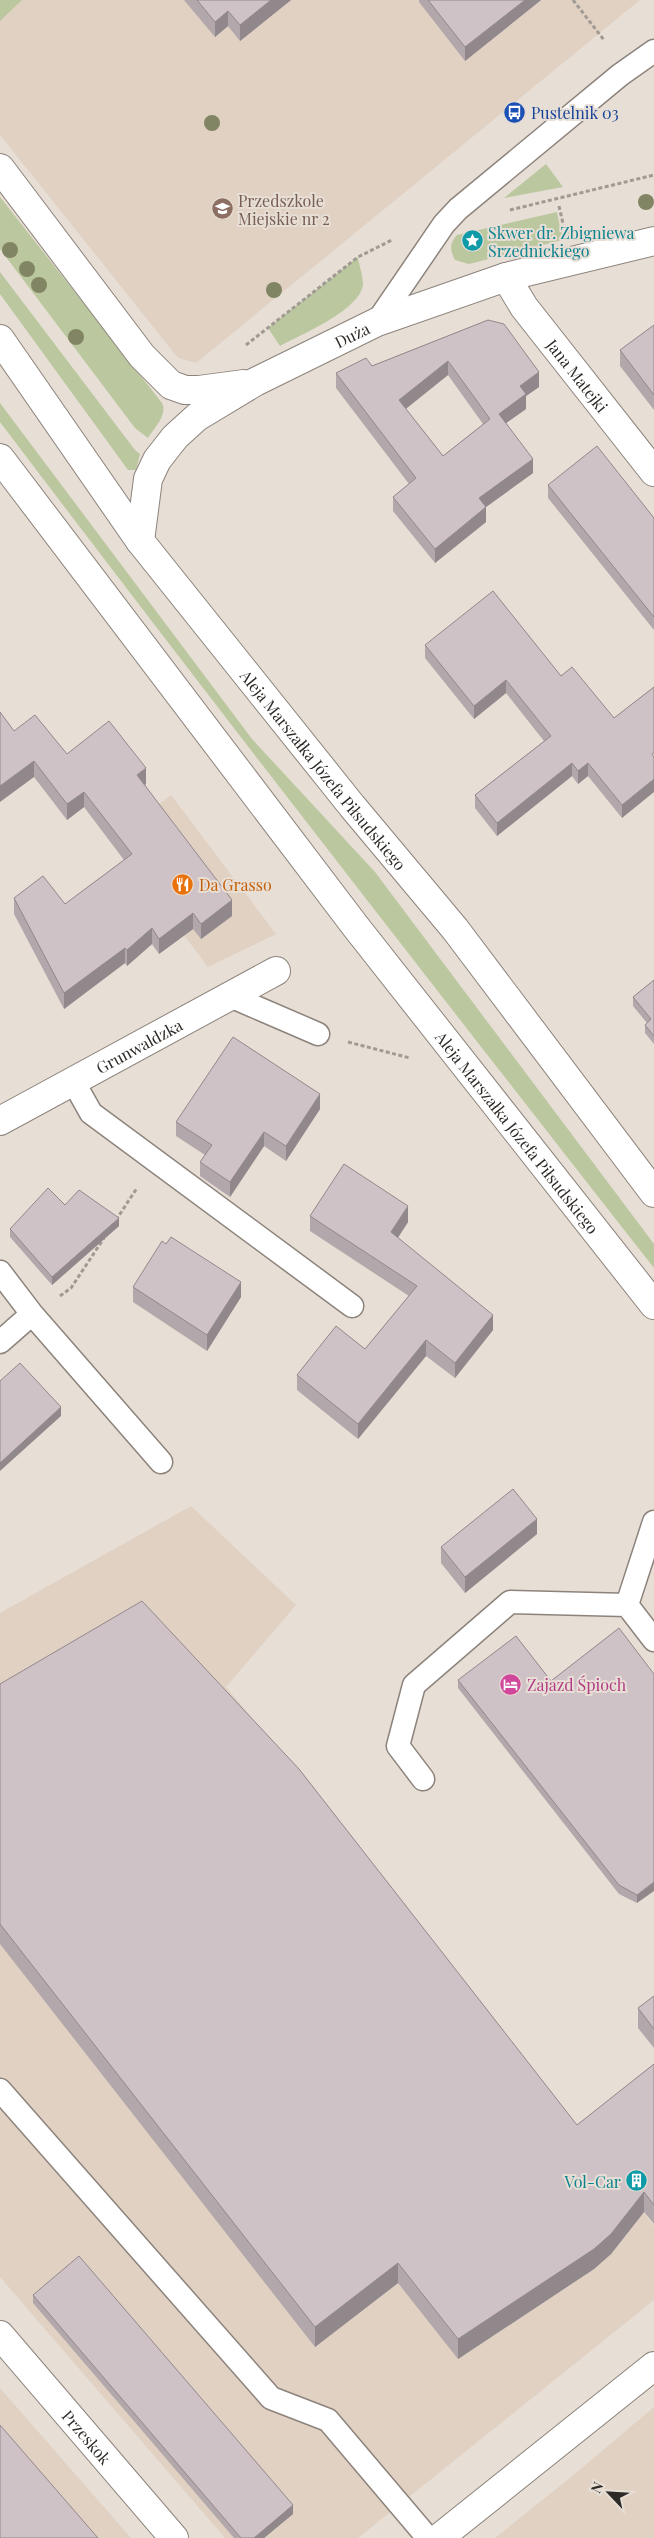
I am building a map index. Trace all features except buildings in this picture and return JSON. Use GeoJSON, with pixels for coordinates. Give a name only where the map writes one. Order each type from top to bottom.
{"type":"FeatureCollection","features":[{"type":"Feature","properties":{"kind":"street"},"geometry":{"type":"LineString","coordinates":[[0,168],[142,356],[171,385],[185,390],[199,390],[255,382]]}},
{"type":"Feature","properties":{"kind":"street","name":"Duża"},"geometry":{"type":"LineString","coordinates":[[140,541],[148,479],[157,460],[175,437],[198,417],[255,382],[377,322],[506,277],[654,241]]}},
{"type":"Feature","properties":{"kind":"street","name":"Jana Matejki"},"geometry":{"type":"LineString","coordinates":[[506,277],[524,307],[654,472]]}},
{"type":"Feature","properties":{"kind":"street","name":"Aleja Marszałka Józefa Piłsudskiego"},"geometry":{"type":"LineString","coordinates":[[0,339],[140,541],[352,806],[455,929],[654,1193]]}},
{"type":"Feature","properties":{"kind":"street","name":"Aleja Marszałka Józefa Piłsudskiego"},"geometry":{"type":"LineString","coordinates":[[0,458],[356,927],[654,1305]]}},
{"type":"Feature","properties":{"kind":"street","name":"Grunwaldzka"},"geometry":{"type":"LineString","coordinates":[[0,1121],[276,971]]}},
{"type":"Feature","properties":{"kind":"street","name":"Przeskok"},"geometry":{"type":"LineString","coordinates":[[0,2335],[174,2538]]}},
{"type":"Feature","properties":{"kind":"street"},"geometry":{"type":"LineString","coordinates":[[439,2538],[654,2366]]}},
{"type":"Feature","properties":{"kind":"lane"},"geometry":{"type":"LineString","coordinates":[[377,322],[444,224],[458,209],[654,50]]}},
{"type":"Feature","properties":{"kind":"lane"},"geometry":{"type":"LineString","coordinates":[[230,996],[318,1034]]}},
{"type":"Feature","properties":{"kind":"lane"},"geometry":{"type":"LineString","coordinates":[[73,1081],[91,1113],[352,1306]]}},
{"type":"Feature","properties":{"kind":"lane"},"geometry":{"type":"LineString","coordinates":[[0,1272],[32,1314],[161,1462]]}},
{"type":"Feature","properties":{"kind":"lane"},"geometry":{"type":"LineString","coordinates":[[0,1342],[32,1314]]}},
{"type":"Feature","properties":{"kind":"lane"},"geometry":{"type":"LineString","coordinates":[[627,1605],[654,1522]]}},
{"type":"Feature","properties":{"kind":"lane"},"geometry":{"type":"LineString","coordinates":[[423,1779],[398,1746],[414,1685],[510,1602],[627,1605]]}},
{"type":"Feature","properties":{"kind":"lane"},"geometry":{"type":"LineString","coordinates":[[627,1605],[654,1640]]}},
{"type":"Feature","properties":{"kind":"lane"},"geometry":{"type":"LineString","coordinates":[[0,2090],[271,2398],[328,2420],[428,2538]]}},
{"type":"Feature","properties":{"kind":"path"},"geometry":{"type":"LineString","coordinates":[[573,0],[604,40]]}},
{"type":"Feature","properties":{"kind":"path"},"geometry":{"type":"LineString","coordinates":[[559,206],[565,231]]}},
{"type":"Feature","properties":{"kind":"path"},"geometry":{"type":"LineString","coordinates":[[318,1034],[410,1058]]}},
{"type":"Feature","properties":{"kind":"path"},"geometry":{"type":"LineString","coordinates":[[113,1224],[155,1161]]}},
{"type":"Feature","properties":{"kind":"path"},"geometry":{"type":"LineString","coordinates":[[32,1314],[71,1288],[108,1232]]}},
{"type":"Feature","properties":{"kind":"shaded area","name":"Przedszkole Miejskie nr 2"},"geometry":{"type":"Polygon","coordinates":[[[0,0],[640,0],[196,363],[178,358],[0,135],[0,0]]]}},
{"type":"Feature","properties":{"kind":"shaded area"},"geometry":{"type":"Polygon","coordinates":[[[171,795],[276,934],[208,967],[112,840],[171,795]]]}},
{"type":"Feature","properties":{"kind":"shaded area"},"geometry":{"type":"Polygon","coordinates":[[[191,1506],[296,1605],[226,1687],[350,1836],[654,2226],[654,2300],[358,2538],[225,2538],[0,2277],[0,1613],[191,1506]]]}},
{"type":"Feature","properties":{"kind":"shaded area"},"geometry":{"type":"Polygon","coordinates":[[[0,2388],[131,2538],[0,2538],[0,2388]]]}},
{"type":"Feature","properties":{"kind":"shaded area"},"geometry":{"type":"Polygon","coordinates":[[[654,2407],[654,2538],[495,2538],[576,2473],[654,2407]]]}},
{"type":"Feature","properties":{"kind":"green space"},"geometry":{"type":"Polygon","coordinates":[[[0,0],[22,0],[0,21],[0,0]]]}},
{"type":"Feature","properties":{"kind":"green space"},"geometry":{"type":"Polygon","coordinates":[[[546,164],[563,187],[504,198],[546,164]]]}},
{"type":"Feature","properties":{"kind":"green space"},"geometry":{"type":"Polygon","coordinates":[[[0,197],[162,403],[162,417],[148,438],[135,428],[0,249],[0,197]]]}},
{"type":"Feature","properties":{"kind":"green space"},"geometry":{"type":"Polygon","coordinates":[[[557,212],[561,232],[569,230],[570,238],[469,264],[455,260],[453,256],[452,244],[457,235],[557,212]]]}},
{"type":"Feature","properties":{"kind":"green space"},"geometry":{"type":"Polygon","coordinates":[[[358,257],[363,284],[360,294],[352,303],[328,321],[280,346],[268,328],[358,257]]]}},
{"type":"Feature","properties":{"kind":"green space"},"geometry":{"type":"Polygon","coordinates":[[[0,272],[135,450],[140,454],[136,470],[128,470],[0,294],[0,272]]]}},
{"type":"Feature","properties":{"kind":"green space"},"geometry":{"type":"Polygon","coordinates":[[[0,403],[252,739],[375,872],[654,1244],[654,1268],[325,846],[0,422],[0,403]]]}},
{"type":"Feature","properties":{"kind":"place","name":"Pustelnik 03"},"geometry":{"type":"Point","coordinates":[515,112]}},
{"type":"Feature","properties":{"kind":"place","name":"Przedszkole Miejskie nr 2"},"geometry":{"type":"Point","coordinates":[222,209]}},
{"type":"Feature","properties":{"kind":"place","name":"Skwer dr. Zbigniewa Srzednickiego"},"geometry":{"type":"Point","coordinates":[472,241]}},
{"type":"Feature","properties":{"kind":"place","name":"Da Grasso"},"geometry":{"type":"Point","coordinates":[183,884]}},
{"type":"Feature","properties":{"kind":"place","name":"Zajazd Śpioch"},"geometry":{"type":"Point","coordinates":[511,1684]}},
{"type":"Feature","properties":{"kind":"place","name":"Vol-Car"},"geometry":{"type":"Point","coordinates":[637,2181]}}]}
